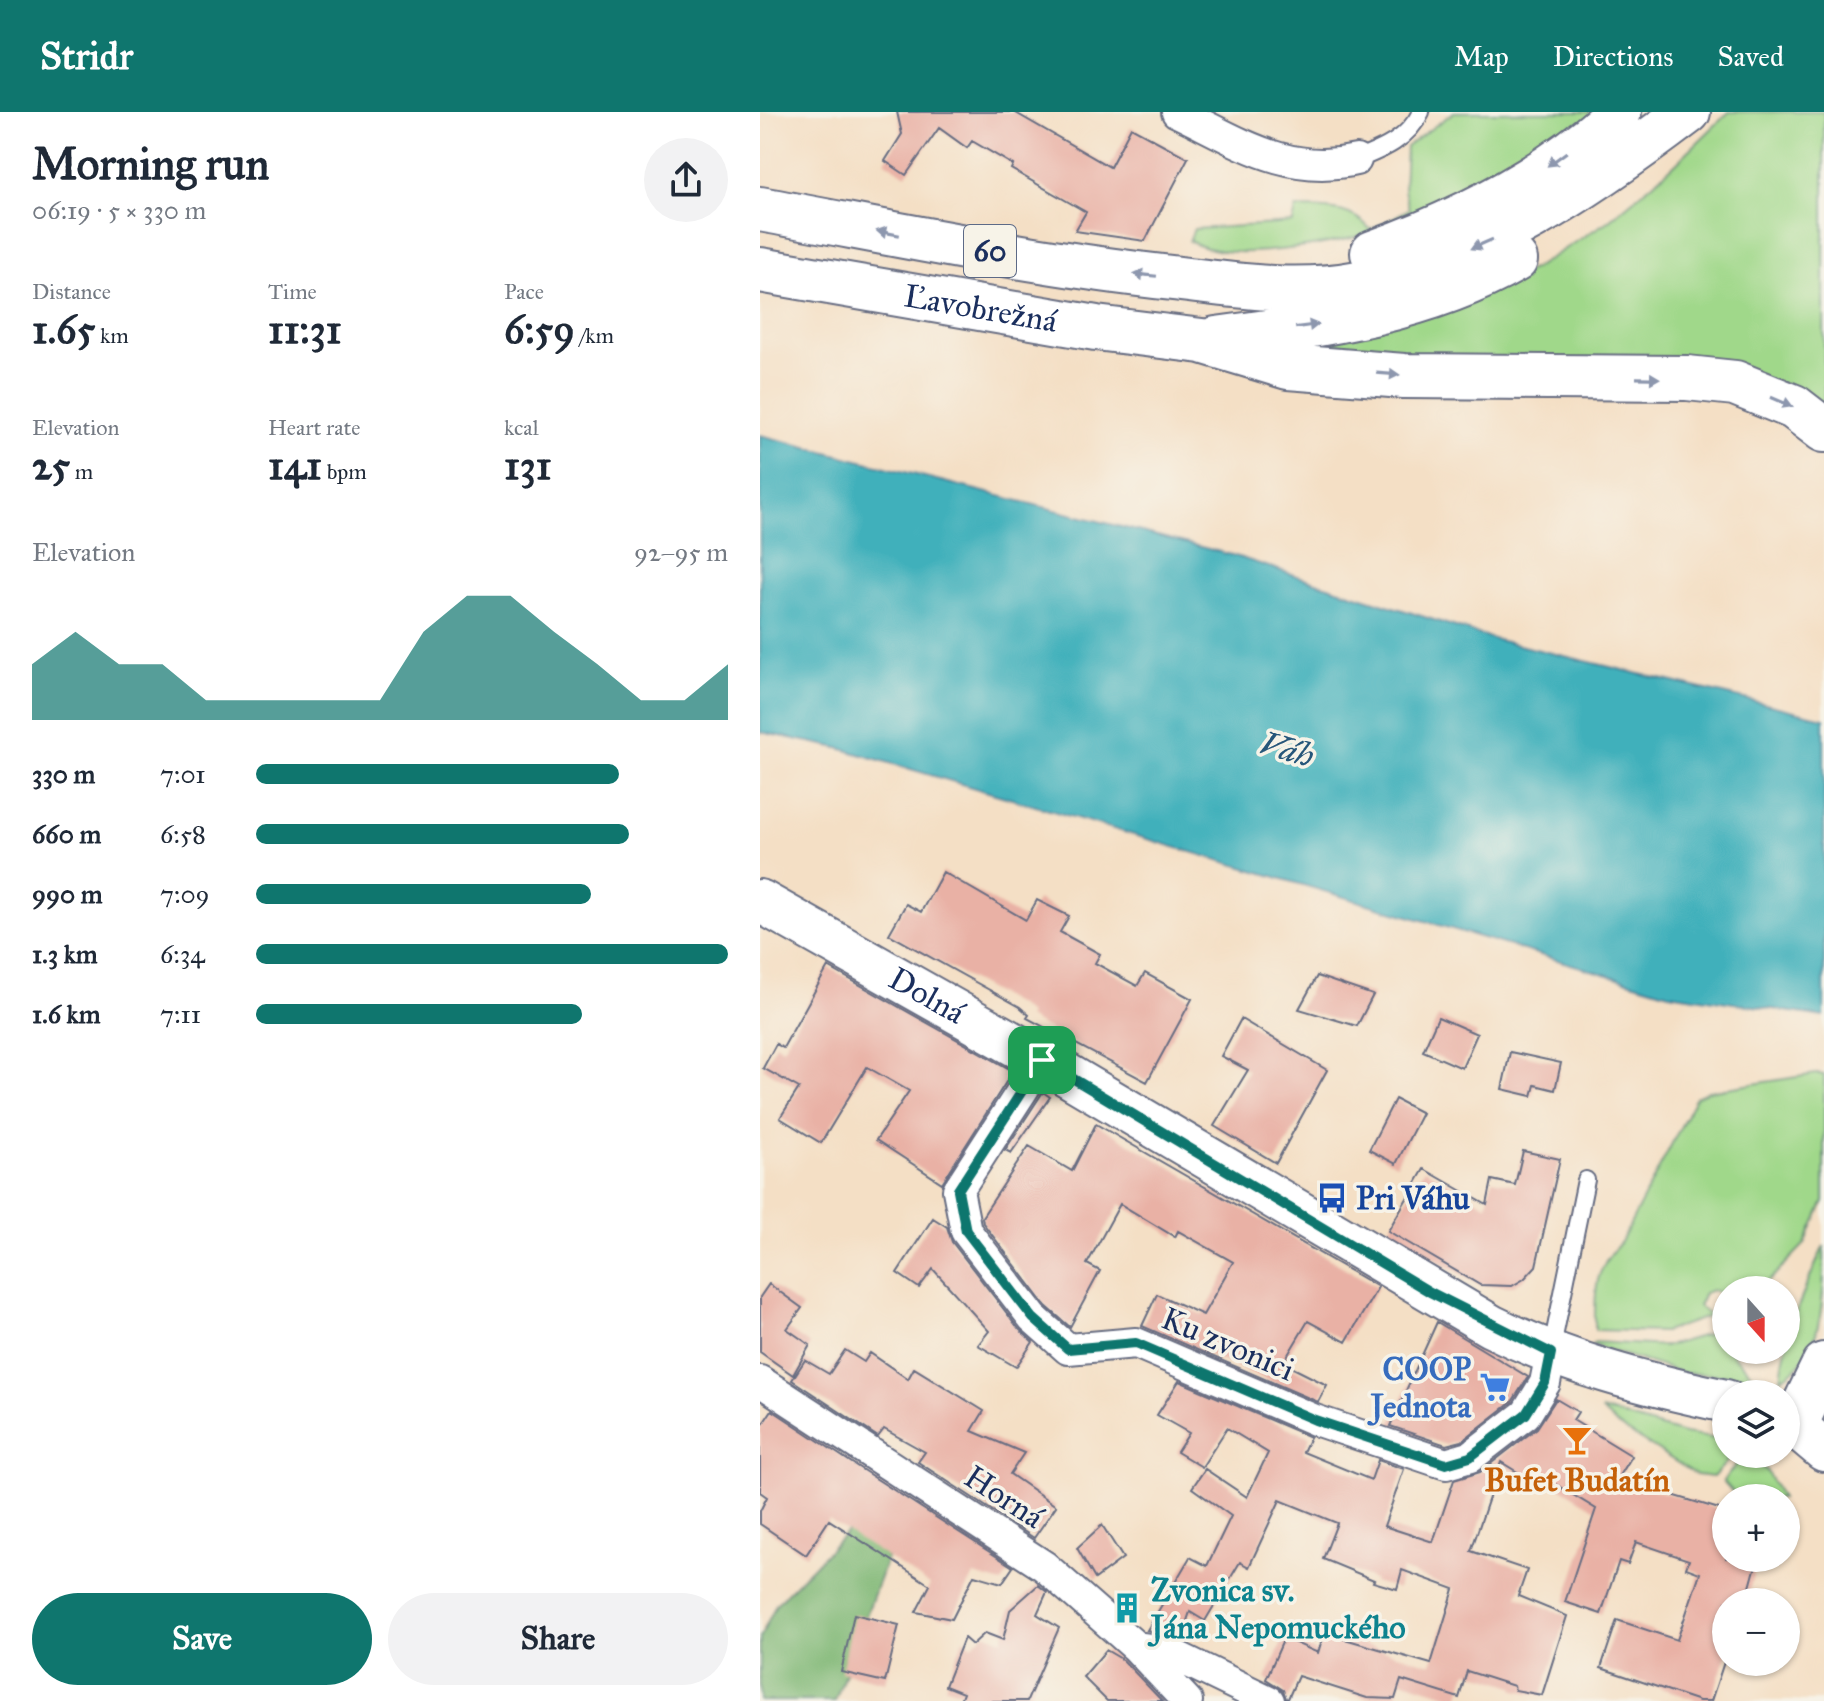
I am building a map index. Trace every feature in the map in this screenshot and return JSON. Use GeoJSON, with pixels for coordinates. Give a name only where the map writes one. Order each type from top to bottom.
{"type":"FeatureCollection","features":[{"type":"Feature","properties":{"kind":"main road"},"geometry":{"type":"LineString","coordinates":[[1222,283],[1309,271],[1401,243],[1502,195],[1619,112]]}},
{"type":"Feature","properties":{"kind":"main road"},"geometry":{"type":"LineString","coordinates":[[1222,283],[1309,290],[1360,282],[1473,248],[1584,187],[1688,112]]}},
{"type":"Feature","properties":{"kind":"main road"},"geometry":{"type":"LineString","coordinates":[[1202,341],[1355,319],[1469,282],[1508,264],[1586,216],[1642,174],[1704,112]]}},
{"type":"Feature","properties":{"kind":"main road","name":"Ľavobrežná"},"geometry":{"type":"LineString","coordinates":[[760,209],[979,250],[1118,272],[1222,283]]}},
{"type":"Feature","properties":{"kind":"main road","name":"Ľavobrežná"},"geometry":{"type":"LineString","coordinates":[[760,270],[1096,328],[1202,341]]}},
{"type":"Feature","properties":{"kind":"main road"},"geometry":{"type":"LineString","coordinates":[[1202,341],[1302,368],[1404,376],[1687,378],[1735,383],[1794,407],[1824,430]]}},
{"type":"Feature","properties":{"kind":"main road","name":"Dolná"},"geometry":{"type":"LineString","coordinates":[[760,901],[1042,1060],[1430,1292],[1551,1353],[1615,1374],[1712,1398]]}},
{"type":"Feature","properties":{"kind":"main road"},"geometry":{"type":"LineString","coordinates":[[1802,1430],[1824,1365]]}},
{"type":"Feature","properties":{"kind":"street"},"geometry":{"type":"LineString","coordinates":[[1177,112],[1283,162],[1329,167],[1356,160]]}},
{"type":"Feature","properties":{"kind":"street","name":"Ku zvonici"},"geometry":{"type":"LineString","coordinates":[[1042,1060],[958,1190],[966,1231],[1033,1318],[1068,1349],[1136,1343],[1315,1420],[1446,1464],[1470,1457],[1526,1414],[1545,1383],[1551,1353]]}},
{"type":"Feature","properties":{"kind":"street","name":"Horná"},"geometry":{"type":"LineString","coordinates":[[760,1381],[1044,1566],[1136,1647],[1187,1701]]}},
{"type":"Feature","properties":{"kind":"street"},"geometry":{"type":"LineString","coordinates":[[1136,1647],[1166,1651],[1269,1701]]}},
{"type":"Feature","properties":{"kind":"lane"},"geometry":{"type":"LineString","coordinates":[[1356,160],[1398,140],[1413,128],[1421,112]]}},
{"type":"Feature","properties":{"kind":"lane"},"geometry":{"type":"LineString","coordinates":[[1551,1353],[1586,1180]]}},
{"type":"Feature","properties":{"kind":"green space"},"geometry":{"type":"Polygon","coordinates":[[[1454,112],[1597,112],[1525,164],[1487,186],[1408,221],[1323,244],[1268,251],[1221,251],[1189,241],[1194,229],[1293,223],[1296,208],[1346,213],[1371,230],[1409,209],[1404,190],[1406,147],[1454,112]]]}},
{"type":"Feature","properties":{"kind":"green space"},"geometry":{"type":"Polygon","coordinates":[[[1729,112],[1824,112],[1824,406],[1420,356],[1294,346],[1533,269],[1608,221],[1672,167],[1729,112]]]}},
{"type":"Feature","properties":{"kind":"green space"},"geometry":{"type":"Polygon","coordinates":[[[1824,1075],[1824,1202],[1805,1244],[1774,1276],[1712,1276],[1712,1290],[1704,1293],[1698,1306],[1710,1316],[1664,1332],[1595,1330],[1600,1272],[1621,1242],[1696,1097],[1708,1091],[1824,1075]]]}},
{"type":"Feature","properties":{"kind":"green space"},"geometry":{"type":"Polygon","coordinates":[[[1824,1246],[1819,1323],[1814,1341],[1800,1363],[1800,1303],[1824,1246]]]}},
{"type":"Feature","properties":{"kind":"green space"},"geometry":{"type":"Polygon","coordinates":[[[1712,1333],[1712,1364],[1742,1364],[1751,1373],[1747,1376],[1683,1373],[1592,1345],[1595,1342],[1667,1346],[1712,1333]]]}},
{"type":"Feature","properties":{"kind":"green space"},"geometry":{"type":"Polygon","coordinates":[[[1783,1364],[1799,1364],[1795,1369],[1781,1378],[1783,1364]]]}},
{"type":"Feature","properties":{"kind":"green space"},"geometry":{"type":"Polygon","coordinates":[[[1601,1410],[1684,1434],[1712,1438],[1712,1468],[1721,1468],[1713,1477],[1697,1475],[1617,1425],[1601,1410]]]}},
{"type":"Feature","properties":{"kind":"green space"},"geometry":{"type":"Polygon","coordinates":[[[1734,1468],[1763,1468],[1774,1484],[1726,1484],[1723,1481],[1734,1468]]]}},
{"type":"Feature","properties":{"kind":"green space"},"geometry":{"type":"Polygon","coordinates":[[[878,1500],[903,1514],[835,1701],[760,1701],[760,1638],[776,1604],[878,1500]]]}},
{"type":"Feature","properties":{"kind":"water","name":"Váh"},"geometry":{"type":"Polygon","coordinates":[[[760,435],[1232,555],[1493,639],[1824,718],[1824,1017],[1669,993],[839,748],[760,732],[760,435]]]}},
{"type":"Feature","properties":{"kind":"building"},"geometry":{"type":"Polygon","coordinates":[[[897,112],[1014,112],[1110,167],[1131,127],[1188,158],[1145,241],[1075,231],[1086,212],[1011,169],[1013,165],[972,141],[967,148],[939,128],[906,175],[885,161],[902,134],[897,112]]]}},
{"type":"Feature","properties":{"kind":"building"},"geometry":{"type":"Polygon","coordinates":[[[943,872],[1026,920],[1037,900],[1069,916],[1060,932],[1100,954],[1095,963],[1137,986],[1145,973],[1192,999],[1147,1082],[1027,1018],[1029,1015],[1020,1007],[889,934],[906,904],[921,912],[943,872]]]}},
{"type":"Feature","properties":{"kind":"building"},"geometry":{"type":"Polygon","coordinates":[[[828,967],[1013,1071],[942,1183],[876,1140],[909,1091],[867,1067],[821,1143],[780,1118],[799,1088],[763,1068],[776,1044],[783,1048],[828,967]]]}},
{"type":"Feature","properties":{"kind":"building"},"geometry":{"type":"Polygon","coordinates":[[[1317,976],[1373,995],[1357,1026],[1299,1009],[1317,976]]]}},
{"type":"Feature","properties":{"kind":"building"},"geometry":{"type":"Polygon","coordinates":[[[1438,1017],[1477,1034],[1462,1068],[1423,1051],[1438,1017]]]}},
{"type":"Feature","properties":{"kind":"building"},"geometry":{"type":"Polygon","coordinates":[[[1241,1019],[1327,1070],[1276,1163],[1214,1126],[1248,1070],[1221,1056],[1241,1019]]]}},
{"type":"Feature","properties":{"kind":"building"},"geometry":{"type":"Polygon","coordinates":[[[1510,1052],[1561,1063],[1555,1090],[1535,1085],[1532,1096],[1502,1089],[1510,1052]]]}},
{"type":"Feature","properties":{"kind":"building"},"geometry":{"type":"Polygon","coordinates":[[[1043,1092],[1050,1097],[1011,1153],[1005,1150],[1043,1092]]]}},
{"type":"Feature","properties":{"kind":"building"},"geometry":{"type":"Polygon","coordinates":[[[1395,1099],[1422,1113],[1396,1164],[1369,1150],[1395,1099]]]}},
{"type":"Feature","properties":{"kind":"building"},"geometry":{"type":"Polygon","coordinates":[[[1096,1124],[1378,1287],[1346,1342],[1308,1321],[1283,1363],[1327,1385],[1318,1402],[1142,1326],[1157,1294],[1203,1315],[1233,1262],[1178,1231],[1175,1237],[1120,1204],[1087,1264],[1100,1271],[1070,1327],[1046,1306],[983,1223],[982,1217],[1029,1146],[1072,1171],[1096,1124]]]}},
{"type":"Feature","properties":{"kind":"building"},"geometry":{"type":"Polygon","coordinates":[[[1523,1151],[1560,1159],[1536,1266],[1524,1279],[1512,1286],[1480,1285],[1388,1231],[1424,1169],[1487,1205],[1492,1180],[1515,1185],[1523,1151]]]}},
{"type":"Feature","properties":{"kind":"building"},"geometry":{"type":"Polygon","coordinates":[[[933,1218],[947,1227],[952,1242],[1019,1329],[1033,1342],[1016,1367],[978,1345],[989,1331],[933,1269],[919,1288],[897,1273],[933,1218]]]}},
{"type":"Feature","properties":{"kind":"building"},"geometry":{"type":"Polygon","coordinates":[[[769,1284],[802,1308],[787,1329],[810,1345],[793,1375],[760,1352],[760,1297],[769,1284]]]}},
{"type":"Feature","properties":{"kind":"building"},"geometry":{"type":"Polygon","coordinates":[[[1437,1322],[1528,1377],[1512,1402],[1462,1441],[1446,1445],[1390,1426],[1437,1322]]]}},
{"type":"Feature","properties":{"kind":"building"},"geometry":{"type":"Polygon","coordinates":[[[845,1350],[864,1362],[870,1353],[908,1379],[914,1368],[984,1411],[972,1431],[1024,1453],[1010,1474],[1056,1506],[1034,1538],[918,1462],[925,1452],[884,1429],[878,1437],[792,1380],[805,1360],[829,1374],[845,1350]]]}},
{"type":"Feature","properties":{"kind":"building"},"geometry":{"type":"Polygon","coordinates":[[[1179,1381],[1310,1437],[1303,1452],[1371,1480],[1378,1460],[1404,1469],[1384,1526],[1433,1542],[1454,1480],[1480,1472],[1537,1428],[1556,1399],[1578,1412],[1573,1420],[1632,1456],[1618,1479],[1712,1507],[1712,1572],[1754,1572],[1750,1588],[1712,1588],[1712,1676],[1719,1676],[1711,1701],[1699,1701],[1601,1668],[1617,1620],[1677,1640],[1700,1573],[1686,1568],[1689,1560],[1636,1542],[1628,1564],[1619,1561],[1601,1614],[1565,1602],[1596,1509],[1537,1473],[1532,1481],[1501,1462],[1471,1551],[1527,1570],[1518,1596],[1567,1616],[1542,1695],[1515,1690],[1514,1686],[1467,1671],[1459,1698],[1401,1680],[1395,1699],[1367,1698],[1298,1676],[1287,1701],[1283,1690],[1266,1679],[1284,1638],[1318,1653],[1324,1633],[1431,1664],[1454,1589],[1402,1570],[1397,1589],[1373,1582],[1323,1559],[1337,1523],[1280,1500],[1249,1567],[1240,1562],[1205,1621],[1190,1612],[1181,1638],[1147,1630],[1190,1557],[1207,1566],[1231,1516],[1192,1488],[1205,1469],[1247,1497],[1268,1453],[1227,1428],[1202,1467],[1177,1452],[1189,1433],[1157,1415],[1179,1381]]]}},
{"type":"Feature","properties":{"kind":"building"},"geometry":{"type":"Polygon","coordinates":[[[772,1410],[1013,1567],[1002,1583],[974,1575],[952,1619],[916,1612],[930,1585],[829,1520],[806,1555],[760,1524],[760,1511],[767,1497],[760,1492],[760,1428],[772,1410]]]}},
{"type":"Feature","properties":{"kind":"building"},"geometry":{"type":"Polygon","coordinates":[[[1102,1525],[1123,1558],[1095,1579],[1077,1548],[1102,1525]]]}},
{"type":"Feature","properties":{"kind":"building"},"geometry":{"type":"Polygon","coordinates":[[[1038,1585],[1047,1592],[1037,1614],[1059,1628],[1027,1701],[960,1701],[963,1693],[945,1686],[964,1638],[972,1645],[985,1633],[1003,1640],[1010,1610],[1038,1585]]]}},
{"type":"Feature","properties":{"kind":"building"},"geometry":{"type":"Polygon","coordinates":[[[854,1614],[899,1625],[885,1682],[841,1672],[854,1614]]]}},
{"type":"Feature","properties":{"kind":"building"},"geometry":{"type":"Polygon","coordinates":[[[1106,1650],[1123,1660],[1162,1701],[1107,1701],[1083,1677],[1106,1650]]]}},
{"type":"Feature","properties":{"kind":"place","name":"Pri Váhu"},"geometry":{"type":"Point","coordinates":[1332,1198]}},
{"type":"Feature","properties":{"kind":"place","name":"COOP Jednota"},"geometry":{"type":"Point","coordinates":[1495,1387]}},
{"type":"Feature","properties":{"kind":"place","name":"Bufet Budatín"},"geometry":{"type":"Point","coordinates":[1577,1440]}},
{"type":"Feature","properties":{"kind":"place","name":"Zvonica sv. Jána Nepomuckého"},"geometry":{"type":"Point","coordinates":[1127,1608]}},
{"type":"Feature","properties":{"kind":"route"},"geometry":{"type":"LineString","coordinates":[[1042,1060],[1430,1292],[1491,1326],[1551,1353],[1545,1383],[1526,1414],[1470,1457],[1446,1464],[1315,1420],[1136,1343],[1068,1349],[1033,1318],[1022,1299],[966,1231],[958,1190],[1042,1060]]}}]}
